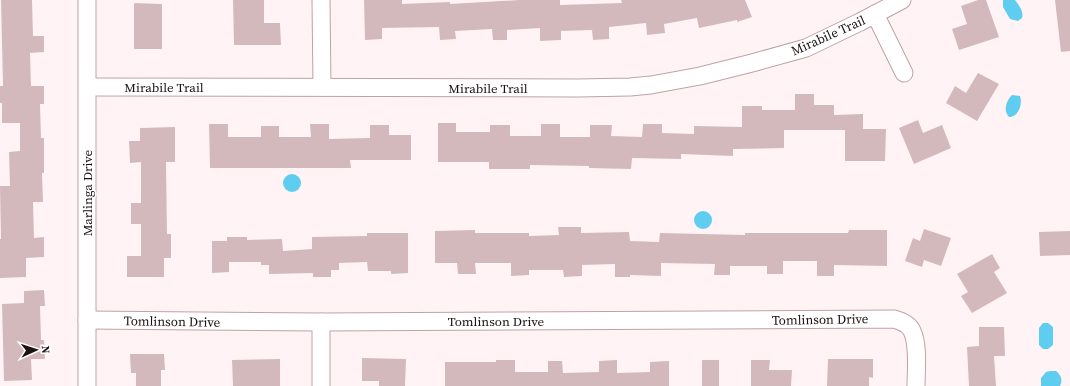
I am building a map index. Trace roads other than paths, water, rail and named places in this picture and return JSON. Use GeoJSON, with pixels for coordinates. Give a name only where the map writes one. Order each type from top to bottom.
{"type":"FeatureCollection","features":[{"type":"Feature","properties":{"kind":"street","name":"Marlinga Drive"},"geometry":{"type":"LineString","coordinates":[[87,0],[87,386]]}},
{"type":"Feature","properties":{"kind":"street"},"geometry":{"type":"LineString","coordinates":[[322,0],[322,88]]}},
{"type":"Feature","properties":{"kind":"street","name":"Mirabile Trail"},"geometry":{"type":"LineString","coordinates":[[88,87],[578,88],[651,85],[700,76],[806,48],[902,0]]}},
{"type":"Feature","properties":{"kind":"street","name":"Mirabile Trail"},"geometry":{"type":"LineString","coordinates":[[875,14],[904,73]]}},
{"type":"Feature","properties":{"kind":"street","name":"Tomlinson Drive"},"geometry":{"type":"LineString","coordinates":[[87,320],[321,322],[894,318],[905,323],[912,331],[915,343],[916,386]]}},
{"type":"Feature","properties":{"kind":"street"},"geometry":{"type":"LineString","coordinates":[[321,322],[321,386]]}},
{"type":"Feature","properties":{"kind":"water"},"geometry":{"type":"Polygon","coordinates":[[[1003,0],[1015,0],[1022,11],[1022,18],[1018,21],[1010,19],[1003,7],[1003,0]]]}},
{"type":"Feature","properties":{"kind":"water"},"geometry":{"type":"Polygon","coordinates":[[[1012,95],[1020,96],[1021,103],[1017,113],[1009,117],[1006,112],[1006,106],[1012,95]]]}},
{"type":"Feature","properties":{"kind":"water"},"geometry":{"type":"Polygon","coordinates":[[[292,174],[298,177],[301,183],[298,189],[292,192],[286,189],[283,183],[286,177],[292,174]]]}},
{"type":"Feature","properties":{"kind":"water"},"geometry":{"type":"Polygon","coordinates":[[[699,211],[707,211],[712,216],[710,227],[707,229],[699,229],[694,224],[694,216],[699,211]]]}},
{"type":"Feature","properties":{"kind":"water"},"geometry":{"type":"Polygon","coordinates":[[[1043,323],[1048,323],[1053,327],[1053,345],[1048,349],[1043,349],[1039,345],[1039,328],[1043,323]]]}},
{"type":"Feature","properties":{"kind":"water"},"geometry":{"type":"Polygon","coordinates":[[[1056,371],[1059,374],[1061,378],[1060,386],[1041,386],[1041,378],[1046,372],[1056,371]]]}}]}
